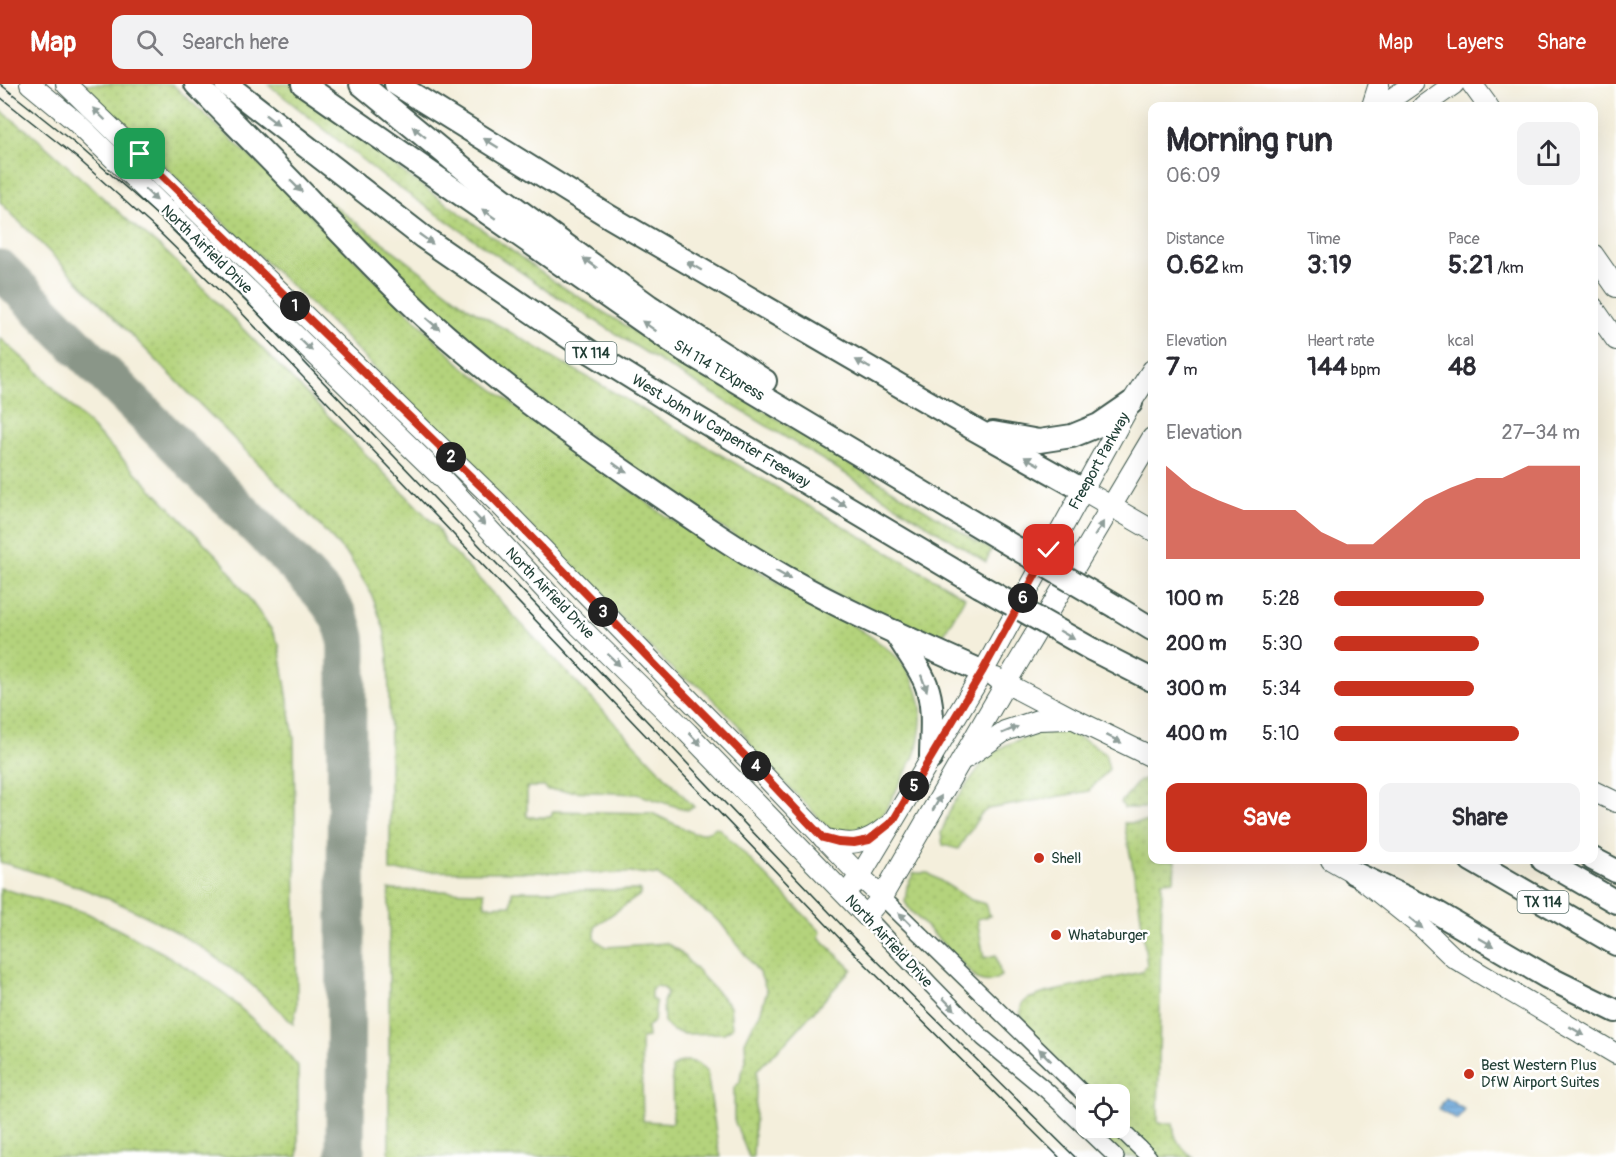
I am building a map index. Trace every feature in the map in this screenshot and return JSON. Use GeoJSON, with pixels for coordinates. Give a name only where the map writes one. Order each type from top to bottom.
{"type":"FeatureCollection","features":[{"type":"Feature","properties":{"kind":"highway"},"geometry":{"type":"LineString","coordinates":[[196,84],[367,261],[426,318],[500,381],[571,435],[724,540],[796,582],[895,633],[982,672]]}},
{"type":"Feature","properties":{"kind":"highway","name":"West John W Carpenter Freeway"},"geometry":{"type":"LineString","coordinates":[[226,84],[423,237],[592,353],[980,586],[1091,649],[1148,678]]}},
{"type":"Feature","properties":{"kind":"highway","name":"SH 114 TEXpress"},"geometry":{"type":"LineString","coordinates":[[303,84],[684,350],[1007,537]]}},
{"type":"Feature","properties":{"kind":"highway"},"geometry":{"type":"LineString","coordinates":[[361,84],[480,182],[649,306],[1007,537],[1118,602],[1148,626]]}},
{"type":"Feature","properties":{"kind":"highway"},"geometry":{"type":"LineString","coordinates":[[396,84],[610,217],[1083,490]]}},
{"type":"Feature","properties":{"kind":"highway"},"geometry":{"type":"LineString","coordinates":[[976,430],[1039,441],[1072,436],[1099,425],[1131,403]]}},
{"type":"Feature","properties":{"kind":"highway"},"geometry":{"type":"LineString","coordinates":[[1118,602],[1148,613]]}},
{"type":"Feature","properties":{"kind":"highway"},"geometry":{"type":"LineString","coordinates":[[895,633],[921,673],[927,687],[931,717],[931,758]]}},
{"type":"Feature","properties":{"kind":"highway"},"geometry":{"type":"LineString","coordinates":[[1598,862],[1616,871]]}},
{"type":"Feature","properties":{"kind":"highway","name":"TX 114"},"geometry":{"type":"LineString","coordinates":[[1478,864],[1616,944]]}},
{"type":"Feature","properties":{"kind":"highway"},"geometry":{"type":"LineString","coordinates":[[1550,864],[1616,902]]}},
{"type":"Feature","properties":{"kind":"highway"},"geometry":{"type":"LineString","coordinates":[[1354,873],[1436,912],[1547,977],[1616,1011]]}},
{"type":"Feature","properties":{"kind":"main road","name":"North Airfield Drive"},"geometry":{"type":"LineString","coordinates":[[30,84],[75,121],[440,476],[570,617],[688,733],[866,916]]}},
{"type":"Feature","properties":{"kind":"main road","name":"North Airfield Drive"},"geometry":{"type":"LineString","coordinates":[[66,84],[497,502],[882,897]]}},
{"type":"Feature","properties":{"kind":"main road"},"geometry":{"type":"LineString","coordinates":[[1373,102],[1379,84]]}},
{"type":"Feature","properties":{"kind":"main road"},"geometry":{"type":"LineString","coordinates":[[1387,102],[1413,84]]}},
{"type":"Feature","properties":{"kind":"main road"},"geometry":{"type":"LineString","coordinates":[[1472,84],[1485,102]]}},
{"type":"Feature","properties":{"kind":"main road"},"geometry":{"type":"LineString","coordinates":[[1430,102],[1448,91]]}},
{"type":"Feature","properties":{"kind":"main road"},"geometry":{"type":"LineString","coordinates":[[1598,261],[1616,287]]}},
{"type":"Feature","properties":{"kind":"main road"},"geometry":{"type":"LineString","coordinates":[[1598,314],[1616,340]]}},
{"type":"Feature","properties":{"kind":"main road","name":"Freeport Parkway"},"geometry":{"type":"LineString","coordinates":[[846,894],[860,876],[982,672],[1148,376]]}},
{"type":"Feature","properties":{"kind":"main road"},"geometry":{"type":"LineString","coordinates":[[866,916],[882,897],[1148,445]]}},
{"type":"Feature","properties":{"kind":"main road"},"geometry":{"type":"LineString","coordinates":[[1083,490],[1148,528]]}},
{"type":"Feature","properties":{"kind":"main road"},"geometry":{"type":"LineString","coordinates":[[982,672],[1148,755]]}},
{"type":"Feature","properties":{"kind":"main road"},"geometry":{"type":"LineString","coordinates":[[961,761],[1005,731],[1038,720],[1074,719]]}},
{"type":"Feature","properties":{"kind":"main road"},"geometry":{"type":"LineString","coordinates":[[1598,793],[1616,802]]}},
{"type":"Feature","properties":{"kind":"main road"},"geometry":{"type":"LineString","coordinates":[[823,838],[854,843],[869,840],[893,821]]}},
{"type":"Feature","properties":{"kind":"main road"},"geometry":{"type":"LineString","coordinates":[[1338,864],[1354,873],[1424,929],[1454,958],[1616,1054]]}},
{"type":"Feature","properties":{"kind":"street","name":"North Airfield Drive"},"geometry":{"type":"LineString","coordinates":[[882,897],[1076,1086]]}},
{"type":"Feature","properties":{"kind":"street","name":"North Airfield Drive"},"geometry":{"type":"LineString","coordinates":[[866,916],[983,1038],[1047,1091],[1116,1157]]}},
{"type":"Feature","properties":{"kind":"street"},"geometry":{"type":"LineString","coordinates":[[1129,1138],[1149,1157]]}},
{"type":"Feature","properties":{"kind":"green space"},"geometry":{"type":"Polygon","coordinates":[[[76,84],[172,84],[274,179],[463,367],[667,517],[864,632],[893,653],[907,669],[917,689],[921,707],[921,728],[913,758],[876,824],[861,836],[840,837],[823,823],[760,759],[738,725],[701,687],[677,674],[332,324],[76,84]]]}},
{"type":"Feature","properties":{"kind":"green space"},"geometry":{"type":"Polygon","coordinates":[[[268,84],[293,84],[402,171],[556,283],[991,550],[986,562],[547,290],[385,178],[268,84]]]}},
{"type":"Feature","properties":{"kind":"green space"},"geometry":{"type":"Polygon","coordinates":[[[0,110],[33,135],[195,280],[437,527],[445,543],[694,807],[687,810],[637,794],[527,787],[527,817],[551,817],[553,811],[652,813],[693,833],[706,833],[716,827],[821,932],[819,937],[852,969],[787,1041],[757,1070],[753,1157],[749,1157],[734,1120],[734,1088],[740,1082],[746,1061],[745,1042],[760,1014],[767,991],[760,974],[720,922],[658,875],[390,871],[388,656],[384,629],[371,593],[350,558],[320,526],[0,202],[0,110]]]}},
{"type":"Feature","properties":{"kind":"green space"},"geometry":{"type":"Polygon","coordinates":[[[324,198],[469,308],[965,597],[938,644],[841,598],[742,541],[626,463],[477,355],[319,202],[324,198]]]}},
{"type":"Feature","properties":{"kind":"green space"},"geometry":{"type":"Polygon","coordinates":[[[0,338],[34,368],[222,561],[271,629],[279,645],[294,738],[297,1006],[293,1024],[229,967],[158,922],[82,888],[0,862],[0,338]]]}},
{"type":"Feature","properties":{"kind":"green space"},"geometry":{"type":"Polygon","coordinates":[[[1063,730],[1105,753],[1109,769],[1089,791],[988,809],[981,814],[958,849],[943,845],[941,833],[952,805],[986,758],[1006,745],[1035,733],[1063,730]]]}},
{"type":"Feature","properties":{"kind":"green space"},"geometry":{"type":"Polygon","coordinates":[[[1148,778],[1148,808],[1124,808],[1121,802],[1139,781],[1148,778]]]}},
{"type":"Feature","properties":{"kind":"green space"},"geometry":{"type":"Polygon","coordinates":[[[1148,822],[1148,864],[1175,864],[1174,880],[1162,881],[1158,1123],[1173,1123],[1178,1142],[1192,1157],[1111,1157],[1102,1138],[1130,1138],[1130,1084],[1076,1084],[1076,1090],[1023,1020],[1020,1012],[1022,1004],[1028,999],[1045,993],[1142,972],[1147,965],[1138,894],[1124,823],[1148,822]]]}},
{"type":"Feature","properties":{"kind":"green space"},"geometry":{"type":"Polygon","coordinates":[[[914,873],[928,873],[971,900],[986,904],[990,916],[977,919],[984,958],[996,955],[1001,976],[989,981],[977,979],[910,910],[905,902],[907,886],[914,873]]]}},
{"type":"Feature","properties":{"kind":"green space"},"geometry":{"type":"Polygon","coordinates":[[[0,888],[87,913],[163,953],[221,991],[266,1031],[298,1066],[298,1157],[0,1157],[0,888]]]}},
{"type":"Feature","properties":{"kind":"green space"},"geometry":{"type":"Polygon","coordinates":[[[389,890],[484,892],[485,906],[511,905],[512,891],[641,890],[640,895],[595,926],[595,939],[606,947],[666,943],[679,951],[730,1006],[732,1028],[724,1033],[685,1034],[673,1031],[664,1022],[663,1002],[667,993],[663,987],[655,986],[651,991],[651,998],[656,1002],[654,1021],[647,1027],[648,1037],[641,1038],[643,1121],[673,1123],[672,1068],[687,1061],[697,1063],[707,1072],[721,1157],[392,1157],[389,1151],[389,890]]]}},
{"type":"Feature","properties":{"kind":"water"},"geometry":{"type":"Polygon","coordinates":[[[1446,1098],[1465,1110],[1458,1120],[1439,1110],[1446,1098]]]}},
{"type":"Feature","properties":{"kind":"taxiway"},"geometry":{"type":"LineString","coordinates":[[0,269],[304,574],[330,603],[340,619],[346,637],[347,652],[345,1157]]}},
{"type":"Feature","properties":{"kind":"tram line"},"geometry":{"type":"LineString","coordinates":[[0,84],[83,150],[165,222],[246,301],[853,937],[1075,1157]]}},
{"type":"Feature","properties":{"kind":"tram line"},"geometry":{"type":"LineString","coordinates":[[0,97],[76,157],[157,230],[237,308],[845,944],[1059,1157]]}},
{"type":"Feature","properties":{"kind":"place","name":"Shell"},"geometry":{"type":"Point","coordinates":[1039,858]}},
{"type":"Feature","properties":{"kind":"place","name":"Whataburger"},"geometry":{"type":"Point","coordinates":[1056,935]}},
{"type":"Feature","properties":{"kind":"place","name":"Best Western Plus DfW Airport Suites"},"geometry":{"type":"Point","coordinates":[1469,1074]}},
{"type":"Feature","properties":{"kind":"route"},"geometry":{"type":"LineString","coordinates":[[140,154],[497,502],[823,838],[854,843],[869,840],[893,821],[982,672],[1049,550]]}}]}
